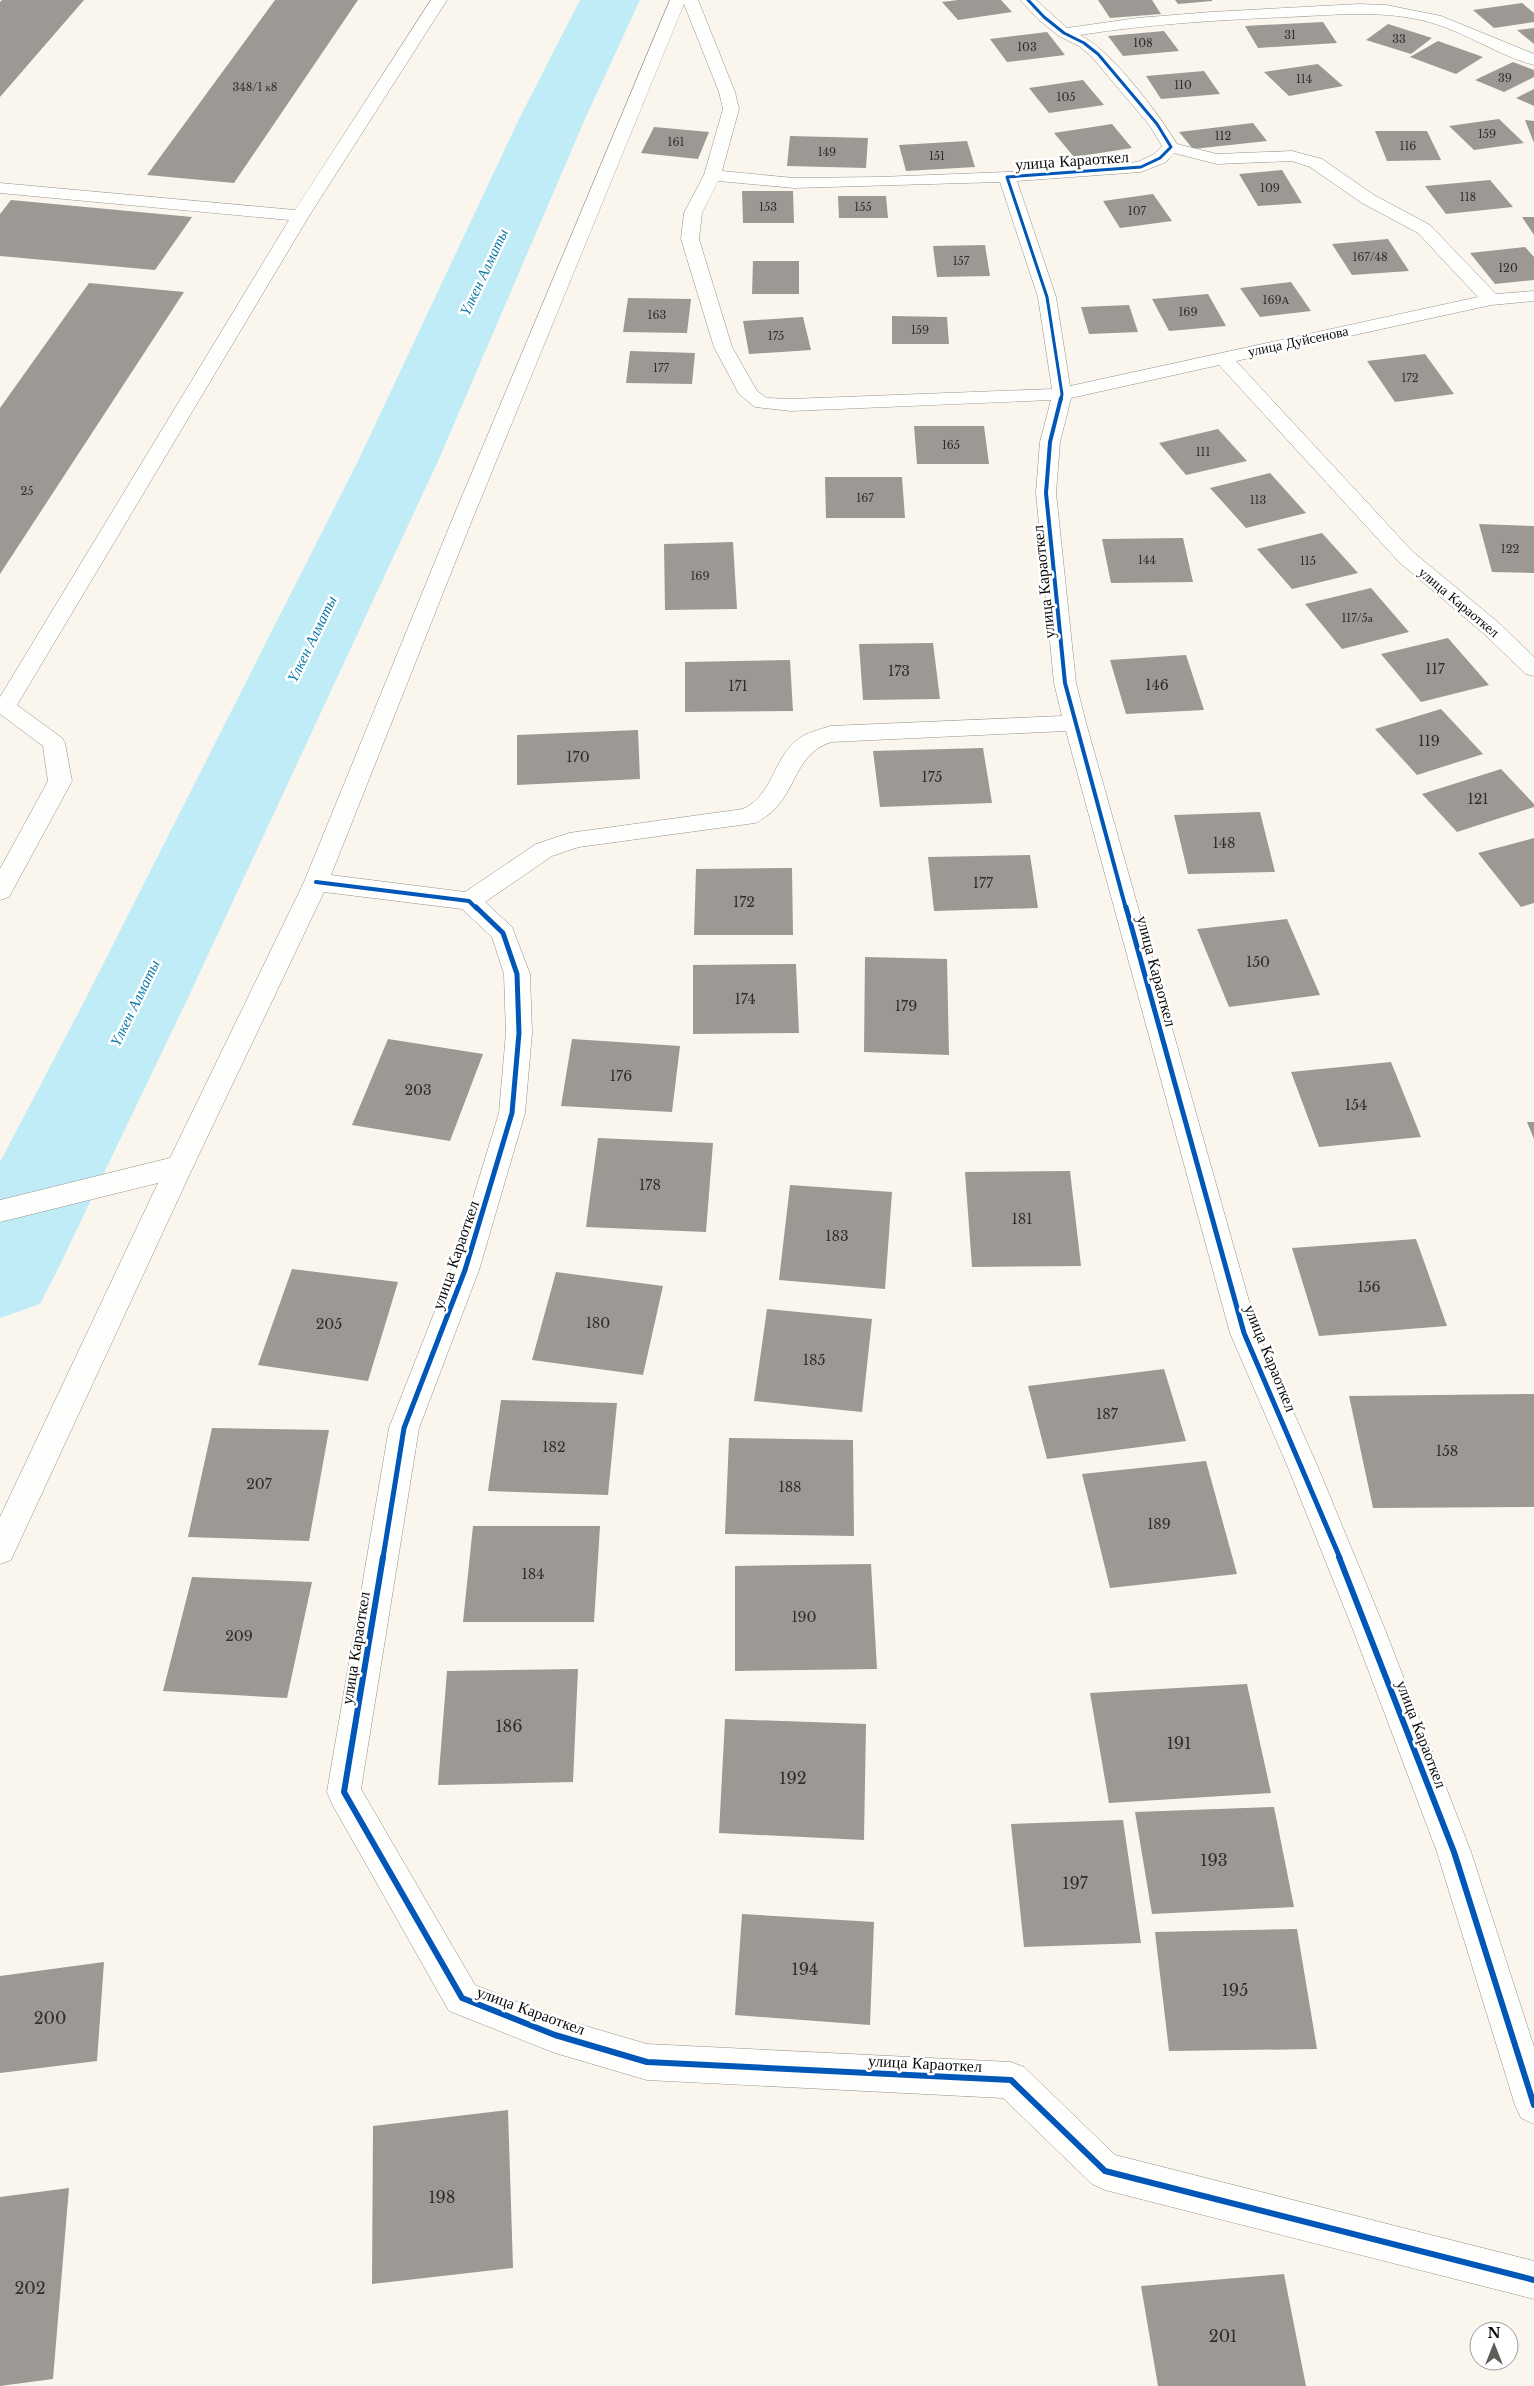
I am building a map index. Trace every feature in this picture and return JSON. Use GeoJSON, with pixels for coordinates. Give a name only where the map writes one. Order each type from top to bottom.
{"type":"FeatureCollection","features":[{"type":"Feature","properties":{"kind":"street"},"geometry":{"type":"LineString","coordinates":[[0,891],[60,781],[54,742],[5,707],[300,216],[439,0]]}},
{"type":"Feature","properties":{"kind":"street"},"geometry":{"type":"LineString","coordinates":[[0,1550],[179,1167],[316,882],[460,525],[678,0]]}},
{"type":"Feature","properties":{"kind":"street"},"geometry":{"type":"LineString","coordinates":[[690,0],[727,92],[731,109],[712,175],[794,183],[1007,177]]}},
{"type":"Feature","properties":{"kind":"street"},"geometry":{"type":"LineString","coordinates":[[1028,0],[1044,17],[1064,33],[1084,43],[1098,54],[1157,124],[1171,147],[1202,157],[1292,156],[1306,158],[1368,199],[1424,229],[1491,300]]}},
{"type":"Feature","properties":{"kind":"street"},"geometry":{"type":"LineString","coordinates":[[1064,33],[1101,26],[1180,18],[1359,9],[1386,10],[1436,19],[1534,60]]}},
{"type":"Feature","properties":{"kind":"street","name":"улица Караоткел"},"geometry":{"type":"LineString","coordinates":[[1171,147],[1160,158],[1141,167],[1007,177],[1047,297],[1062,394],[1050,442],[1046,493],[1065,684],[1244,1333],[1302,1465],[1368,1627],[1454,1852],[1534,2105]]}},
{"type":"Feature","properties":{"kind":"street","name":"улица Дуйсенова"},"geometry":{"type":"LineString","coordinates":[[712,175],[693,213],[690,239],[723,347],[749,394],[762,403],[791,405],[1062,394],[1491,300],[1534,296]]}},
{"type":"Feature","properties":{"kind":"street"},"geometry":{"type":"LineString","coordinates":[[0,188],[300,216]]}},
{"type":"Feature","properties":{"kind":"street","name":"улица Караоткел"},"geometry":{"type":"LineString","coordinates":[[1223,358],[1406,557],[1491,628],[1534,670]]}},
{"type":"Feature","properties":{"kind":"street"},"geometry":{"type":"LineString","coordinates":[[316,882],[469,901],[544,850],[576,839],[747,817],[761,812],[770,804],[802,749],[813,740],[830,734],[1075,723]]}},
{"type":"Feature","properties":{"kind":"street","name":"улица Караоткел"},"geometry":{"type":"LineString","coordinates":[[469,901],[503,933],[517,974],[519,1032],[512,1113],[465,1270],[404,1428],[344,1792],[462,1998],[556,2035],[647,2062],[1011,2080],[1105,2171],[1534,2280]]}},
{"type":"Feature","properties":{"kind":"street"},"geometry":{"type":"LineString","coordinates":[[0,1211],[179,1167]]}},
{"type":"Feature","properties":{"kind":"building"},"geometry":{"type":"Polygon","coordinates":[[[2,0],[84,0],[0,97],[0,2],[2,0]]]}},
{"type":"Feature","properties":{"kind":"building"},"geometry":{"type":"Polygon","coordinates":[[[275,0],[358,0],[234,183],[147,175],[275,0]]]}},
{"type":"Feature","properties":{"kind":"building"},"geometry":{"type":"Polygon","coordinates":[[[1001,0],[1012,12],[958,20],[942,2],[1001,0]]]}},
{"type":"Feature","properties":{"kind":"building"},"geometry":{"type":"Polygon","coordinates":[[[1098,0],[1152,0],[1161,14],[1110,18],[1098,0]]]}},
{"type":"Feature","properties":{"kind":"building"},"geometry":{"type":"Polygon","coordinates":[[[1175,0],[1212,0],[1212,1],[1178,4],[1175,0]]]}},
{"type":"Feature","properties":{"kind":"building"},"geometry":{"type":"Polygon","coordinates":[[[1522,3],[1534,13],[1534,22],[1494,28],[1473,10],[1522,3]]]}},
{"type":"Feature","properties":{"kind":"building"},"geometry":{"type":"Polygon","coordinates":[[[1323,22],[1337,43],[1258,48],[1245,26],[1323,22]]]}},
{"type":"Feature","properties":{"kind":"building"},"geometry":{"type":"Polygon","coordinates":[[[1388,24],[1432,38],[1411,54],[1366,40],[1388,24]]]}},
{"type":"Feature","properties":{"kind":"building"},"geometry":{"type":"Polygon","coordinates":[[[1534,28],[1534,44],[1517,30],[1534,28]]]}},
{"type":"Feature","properties":{"kind":"building"},"geometry":{"type":"Polygon","coordinates":[[[1164,31],[1179,51],[1123,56],[1108,36],[1164,31]]]}},
{"type":"Feature","properties":{"kind":"building"},"geometry":{"type":"Polygon","coordinates":[[[1047,32],[1065,55],[1007,62],[990,39],[1047,32]]]}},
{"type":"Feature","properties":{"kind":"building"},"geometry":{"type":"Polygon","coordinates":[[[1438,41],[1483,57],[1456,74],[1410,57],[1438,41]]]}},
{"type":"Feature","properties":{"kind":"building"},"geometry":{"type":"Polygon","coordinates":[[[1513,62],[1534,70],[1534,77],[1504,92],[1475,80],[1513,62]]]}},
{"type":"Feature","properties":{"kind":"building"},"geometry":{"type":"Polygon","coordinates":[[[1318,64],[1343,86],[1289,96],[1264,72],[1318,64]]]}},
{"type":"Feature","properties":{"kind":"building"},"geometry":{"type":"Polygon","coordinates":[[[1204,71],[1220,94],[1161,99],[1146,76],[1204,71]]]}},
{"type":"Feature","properties":{"kind":"building"},"geometry":{"type":"Polygon","coordinates":[[[1083,80],[1104,105],[1049,113],[1029,88],[1083,80]]]}},
{"type":"Feature","properties":{"kind":"building"},"geometry":{"type":"Polygon","coordinates":[[[1534,89],[1534,106],[1516,98],[1534,89]]]}},
{"type":"Feature","properties":{"kind":"building"},"geometry":{"type":"Polygon","coordinates":[[[1499,119],[1524,143],[1474,150],[1449,126],[1499,119]]]}},
{"type":"Feature","properties":{"kind":"building"},"geometry":{"type":"Polygon","coordinates":[[[1525,120],[1534,121],[1534,143],[1525,120]]]}},
{"type":"Feature","properties":{"kind":"building"},"geometry":{"type":"Polygon","coordinates":[[[1253,123],[1267,141],[1193,149],[1179,132],[1253,123]]]}},
{"type":"Feature","properties":{"kind":"building"},"geometry":{"type":"Polygon","coordinates":[[[1112,124],[1132,148],[1074,157],[1054,133],[1112,124]]]}},
{"type":"Feature","properties":{"kind":"building"},"geometry":{"type":"Polygon","coordinates":[[[654,127],[709,132],[698,159],[641,153],[654,127]]]}},
{"type":"Feature","properties":{"kind":"building"},"geometry":{"type":"Polygon","coordinates":[[[1375,131],[1427,131],[1441,160],[1387,161],[1375,131]]]}},
{"type":"Feature","properties":{"kind":"building"},"geometry":{"type":"Polygon","coordinates":[[[790,136],[868,138],[866,168],[787,166],[790,136]]]}},
{"type":"Feature","properties":{"kind":"building"},"geometry":{"type":"Polygon","coordinates":[[[967,141],[975,167],[906,171],[899,145],[967,141]]]}},
{"type":"Feature","properties":{"kind":"building"},"geometry":{"type":"Polygon","coordinates":[[[1282,170],[1302,203],[1258,206],[1239,174],[1282,170]]]}},
{"type":"Feature","properties":{"kind":"building"},"geometry":{"type":"Polygon","coordinates":[[[1490,180],[1513,207],[1446,214],[1425,186],[1490,180]]]}},
{"type":"Feature","properties":{"kind":"building"},"geometry":{"type":"Polygon","coordinates":[[[742,191],[793,191],[794,223],[743,223],[742,191]]]}},
{"type":"Feature","properties":{"kind":"building"},"geometry":{"type":"Polygon","coordinates":[[[1153,194],[1172,221],[1120,228],[1103,201],[1153,194]]]}},
{"type":"Feature","properties":{"kind":"building"},"geometry":{"type":"Polygon","coordinates":[[[838,196],[886,196],[888,218],[839,218],[838,196]]]}},
{"type":"Feature","properties":{"kind":"building"},"geometry":{"type":"Polygon","coordinates":[[[11,200],[192,217],[155,270],[0,256],[0,214],[11,200]]]}},
{"type":"Feature","properties":{"kind":"building"},"geometry":{"type":"Polygon","coordinates":[[[1522,217],[1534,217],[1534,235],[1522,217]]]}},
{"type":"Feature","properties":{"kind":"building"},"geometry":{"type":"Polygon","coordinates":[[[1388,239],[1409,271],[1352,275],[1332,244],[1388,239]]]}},
{"type":"Feature","properties":{"kind":"building"},"geometry":{"type":"Polygon","coordinates":[[[985,245],[990,276],[937,277],[933,246],[985,245]]]}},
{"type":"Feature","properties":{"kind":"building"},"geometry":{"type":"Polygon","coordinates":[[[1525,247],[1534,257],[1534,280],[1495,284],[1470,253],[1525,247]]]}},
{"type":"Feature","properties":{"kind":"building"},"geometry":{"type":"Polygon","coordinates":[[[753,261],[799,261],[799,294],[752,294],[753,261]]]}},
{"type":"Feature","properties":{"kind":"building"},"geometry":{"type":"Polygon","coordinates":[[[1291,282],[1311,311],[1260,317],[1240,288],[1291,282]]]}},
{"type":"Feature","properties":{"kind":"building"},"geometry":{"type":"Polygon","coordinates":[[[89,283],[184,292],[0,574],[0,408],[89,283]]]}},
{"type":"Feature","properties":{"kind":"building"},"geometry":{"type":"Polygon","coordinates":[[[1208,294],[1226,326],[1169,331],[1152,299],[1208,294]]]}},
{"type":"Feature","properties":{"kind":"building"},"geometry":{"type":"Polygon","coordinates":[[[628,298],[691,299],[687,333],[623,332],[628,298]]]}},
{"type":"Feature","properties":{"kind":"building"},"geometry":{"type":"Polygon","coordinates":[[[1129,305],[1138,332],[1089,334],[1081,307],[1129,305]]]}},
{"type":"Feature","properties":{"kind":"building"},"geometry":{"type":"Polygon","coordinates":[[[892,316],[947,317],[949,344],[892,344],[892,316]]]}},
{"type":"Feature","properties":{"kind":"building"},"geometry":{"type":"Polygon","coordinates":[[[803,317],[811,350],[749,354],[743,321],[803,317]]]}},
{"type":"Feature","properties":{"kind":"building"},"geometry":{"type":"Polygon","coordinates":[[[630,351],[695,353],[692,384],[626,383],[630,351]]]}},
{"type":"Feature","properties":{"kind":"building"},"geometry":{"type":"Polygon","coordinates":[[[1425,354],[1454,394],[1395,402],[1367,361],[1425,354]]]}},
{"type":"Feature","properties":{"kind":"building"},"geometry":{"type":"Polygon","coordinates":[[[914,426],[984,426],[989,464],[917,464],[914,426]]]}},
{"type":"Feature","properties":{"kind":"building"},"geometry":{"type":"Polygon","coordinates":[[[1218,429],[1247,461],[1186,475],[1159,443],[1218,429]]]}},
{"type":"Feature","properties":{"kind":"building"},"geometry":{"type":"Polygon","coordinates":[[[1270,473],[1306,513],[1246,528],[1210,488],[1270,473]]]}},
{"type":"Feature","properties":{"kind":"building"},"geometry":{"type":"Polygon","coordinates":[[[825,477],[902,477],[905,518],[826,518],[825,477]]]}},
{"type":"Feature","properties":{"kind":"building"},"geometry":{"type":"Polygon","coordinates":[[[1479,524],[1534,526],[1534,573],[1492,572],[1479,524]]]}},
{"type":"Feature","properties":{"kind":"building"},"geometry":{"type":"Polygon","coordinates":[[[1322,533],[1358,573],[1292,589],[1257,549],[1322,533]]]}},
{"type":"Feature","properties":{"kind":"building"},"geometry":{"type":"Polygon","coordinates":[[[1183,538],[1193,582],[1111,583],[1102,539],[1183,538]]]}},
{"type":"Feature","properties":{"kind":"building"},"geometry":{"type":"Polygon","coordinates":[[[733,542],[737,609],[665,610],[664,544],[733,542]]]}},
{"type":"Feature","properties":{"kind":"building"},"geometry":{"type":"Polygon","coordinates":[[[1371,588],[1409,632],[1342,649],[1305,604],[1371,588]]]}},
{"type":"Feature","properties":{"kind":"building"},"geometry":{"type":"Polygon","coordinates":[[[1448,638],[1489,685],[1421,702],[1381,654],[1448,638]]]}},
{"type":"Feature","properties":{"kind":"building"},"geometry":{"type":"Polygon","coordinates":[[[933,643],[940,699],[863,700],[859,644],[933,643]]]}},
{"type":"Feature","properties":{"kind":"building"},"geometry":{"type":"Polygon","coordinates":[[[1186,655],[1204,710],[1126,714],[1110,660],[1186,655]]]}},
{"type":"Feature","properties":{"kind":"building"},"geometry":{"type":"Polygon","coordinates":[[[790,660],[793,711],[685,712],[685,662],[790,660]]]}},
{"type":"Feature","properties":{"kind":"building"},"geometry":{"type":"Polygon","coordinates":[[[1441,709],[1483,754],[1417,775],[1375,729],[1441,709]]]}},
{"type":"Feature","properties":{"kind":"building"},"geometry":{"type":"Polygon","coordinates":[[[638,730],[640,779],[517,785],[517,735],[638,730]]]}},
{"type":"Feature","properties":{"kind":"building"},"geometry":{"type":"Polygon","coordinates":[[[983,748],[992,803],[880,807],[873,751],[983,748]]]}},
{"type":"Feature","properties":{"kind":"building"},"geometry":{"type":"Polygon","coordinates":[[[1501,769],[1534,804],[1534,807],[1457,832],[1422,794],[1501,769]]]}},
{"type":"Feature","properties":{"kind":"building"},"geometry":{"type":"Polygon","coordinates":[[[1260,812],[1275,872],[1188,874],[1174,815],[1260,812]]]}},
{"type":"Feature","properties":{"kind":"building"},"geometry":{"type":"Polygon","coordinates":[[[1534,838],[1534,903],[1521,907],[1478,853],[1534,838]]]}},
{"type":"Feature","properties":{"kind":"building"},"geometry":{"type":"Polygon","coordinates":[[[1030,855],[1038,908],[934,911],[928,857],[1030,855]]]}},
{"type":"Feature","properties":{"kind":"building"},"geometry":{"type":"Polygon","coordinates":[[[792,868],[793,935],[694,935],[696,869],[792,868]]]}},
{"type":"Feature","properties":{"kind":"building"},"geometry":{"type":"Polygon","coordinates":[[[1287,919],[1320,995],[1229,1007],[1197,929],[1287,919]]]}},
{"type":"Feature","properties":{"kind":"building"},"geometry":{"type":"Polygon","coordinates":[[[865,957],[947,959],[949,1055],[864,1052],[865,957]]]}},
{"type":"Feature","properties":{"kind":"building"},"geometry":{"type":"Polygon","coordinates":[[[796,964],[799,1033],[693,1034],[693,965],[796,964]]]}},
{"type":"Feature","properties":{"kind":"building"},"geometry":{"type":"Polygon","coordinates":[[[388,1039],[483,1054],[450,1141],[352,1125],[388,1039]]]}},
{"type":"Feature","properties":{"kind":"building"},"geometry":{"type":"Polygon","coordinates":[[[572,1039],[680,1046],[672,1112],[561,1106],[572,1039]]]}},
{"type":"Feature","properties":{"kind":"building"},"geometry":{"type":"Polygon","coordinates":[[[1391,1062],[1421,1137],[1319,1147],[1291,1072],[1391,1062]]]}},
{"type":"Feature","properties":{"kind":"building"},"geometry":{"type":"Polygon","coordinates":[[[1527,1122],[1534,1122],[1534,1139],[1527,1122]]]}},
{"type":"Feature","properties":{"kind":"building"},"geometry":{"type":"Polygon","coordinates":[[[598,1138],[713,1143],[706,1232],[586,1227],[598,1138]]]}},
{"type":"Feature","properties":{"kind":"building"},"geometry":{"type":"Polygon","coordinates":[[[1070,1171],[1081,1266],[972,1267],[965,1172],[1070,1171]]]}},
{"type":"Feature","properties":{"kind":"building"},"geometry":{"type":"Polygon","coordinates":[[[790,1185],[892,1192],[885,1289],[779,1280],[790,1185]]]}},
{"type":"Feature","properties":{"kind":"building"},"geometry":{"type":"Polygon","coordinates":[[[1416,1239],[1447,1326],[1319,1336],[1292,1248],[1416,1239]]]}},
{"type":"Feature","properties":{"kind":"building"},"geometry":{"type":"Polygon","coordinates":[[[292,1269],[398,1282],[368,1381],[258,1365],[292,1269]]]}},
{"type":"Feature","properties":{"kind":"building"},"geometry":{"type":"Polygon","coordinates":[[[556,1272],[663,1286],[643,1375],[532,1360],[556,1272]]]}},
{"type":"Feature","properties":{"kind":"building"},"geometry":{"type":"Polygon","coordinates":[[[767,1309],[872,1319],[862,1412],[754,1401],[767,1309]]]}},
{"type":"Feature","properties":{"kind":"building"},"geometry":{"type":"Polygon","coordinates":[[[1164,1369],[1186,1441],[1047,1459],[1028,1386],[1164,1369]]]}},
{"type":"Feature","properties":{"kind":"building"},"geometry":{"type":"Polygon","coordinates":[[[1534,1394],[1534,1507],[1373,1508],[1349,1396],[1534,1394]]]}},
{"type":"Feature","properties":{"kind":"building"},"geometry":{"type":"Polygon","coordinates":[[[501,1400],[617,1403],[608,1495],[488,1491],[501,1400]]]}},
{"type":"Feature","properties":{"kind":"building"},"geometry":{"type":"Polygon","coordinates":[[[212,1428],[329,1430],[309,1541],[188,1537],[212,1428]]]}},
{"type":"Feature","properties":{"kind":"building"},"geometry":{"type":"Polygon","coordinates":[[[729,1438],[853,1440],[854,1536],[725,1534],[729,1438]]]}},
{"type":"Feature","properties":{"kind":"building"},"geometry":{"type":"Polygon","coordinates":[[[1206,1461],[1237,1574],[1110,1588],[1082,1474],[1206,1461]]]}},
{"type":"Feature","properties":{"kind":"building"},"geometry":{"type":"Polygon","coordinates":[[[473,1526],[600,1526],[594,1622],[463,1622],[473,1526]]]}},
{"type":"Feature","properties":{"kind":"building"},"geometry":{"type":"Polygon","coordinates":[[[871,1564],[877,1669],[735,1671],[735,1566],[871,1564]]]}},
{"type":"Feature","properties":{"kind":"building"},"geometry":{"type":"Polygon","coordinates":[[[192,1577],[312,1582],[287,1698],[163,1691],[192,1577]]]}},
{"type":"Feature","properties":{"kind":"building"},"geometry":{"type":"Polygon","coordinates":[[[578,1669],[573,1782],[438,1785],[447,1671],[578,1669]]]}},
{"type":"Feature","properties":{"kind":"building"},"geometry":{"type":"Polygon","coordinates":[[[1247,1684],[1271,1793],[1109,1803],[1090,1693],[1247,1684]]]}},
{"type":"Feature","properties":{"kind":"building"},"geometry":{"type":"Polygon","coordinates":[[[725,1719],[866,1724],[864,1840],[719,1833],[725,1719]]]}},
{"type":"Feature","properties":{"kind":"building"},"geometry":{"type":"Polygon","coordinates":[[[1274,1807],[1294,1907],[1152,1914],[1135,1812],[1274,1807]]]}},
{"type":"Feature","properties":{"kind":"building"},"geometry":{"type":"Polygon","coordinates":[[[1123,1820],[1141,1943],[1024,1947],[1011,1824],[1123,1820]]]}},
{"type":"Feature","properties":{"kind":"building"},"geometry":{"type":"Polygon","coordinates":[[[742,1914],[874,1922],[870,2025],[735,2015],[742,1914]]]}},
{"type":"Feature","properties":{"kind":"building"},"geometry":{"type":"Polygon","coordinates":[[[1297,1929],[1317,2049],[1169,2051],[1155,1932],[1297,1929]]]}},
{"type":"Feature","properties":{"kind":"building"},"geometry":{"type":"Polygon","coordinates":[[[104,1962],[97,2061],[0,2073],[0,1976],[104,1962]]]}},
{"type":"Feature","properties":{"kind":"building"},"geometry":{"type":"Polygon","coordinates":[[[508,2110],[513,2268],[372,2284],[373,2126],[508,2110]]]}},
{"type":"Feature","properties":{"kind":"building"},"geometry":{"type":"Polygon","coordinates":[[[69,2188],[53,2379],[0,2386],[0,2197],[69,2188]]]}},
{"type":"Feature","properties":{"kind":"building"},"geometry":{"type":"Polygon","coordinates":[[[1284,2274],[1306,2386],[1158,2386],[1141,2286],[1284,2274]]]}},
{"type":"Feature","properties":{"kind":"waterway","name":"Үлкен Алматы"},"geometry":{"type":"LineString","coordinates":[[0,1271],[136,1000],[399,459],[552,119],[610,0]]}},
{"type":"Feature","properties":{"kind":"cycle path"},"geometry":{"type":"LineString","coordinates":[[1028,0],[1044,17],[1064,33],[1084,43],[1098,54],[1157,124],[1171,147],[1160,158],[1141,167],[1007,177],[1047,297],[1062,394],[1050,442],[1046,493],[1065,683],[1244,1333],[1302,1465],[1368,1627],[1454,1852],[1534,2105]]}},
{"type":"Feature","properties":{"kind":"cycle path"},"geometry":{"type":"LineString","coordinates":[[316,882],[469,901],[503,933],[517,974],[519,1033],[512,1113],[465,1270],[404,1428],[344,1792],[462,1998],[555,2035],[647,2062],[1011,2080],[1105,2171],[1534,2280]]}}]}
